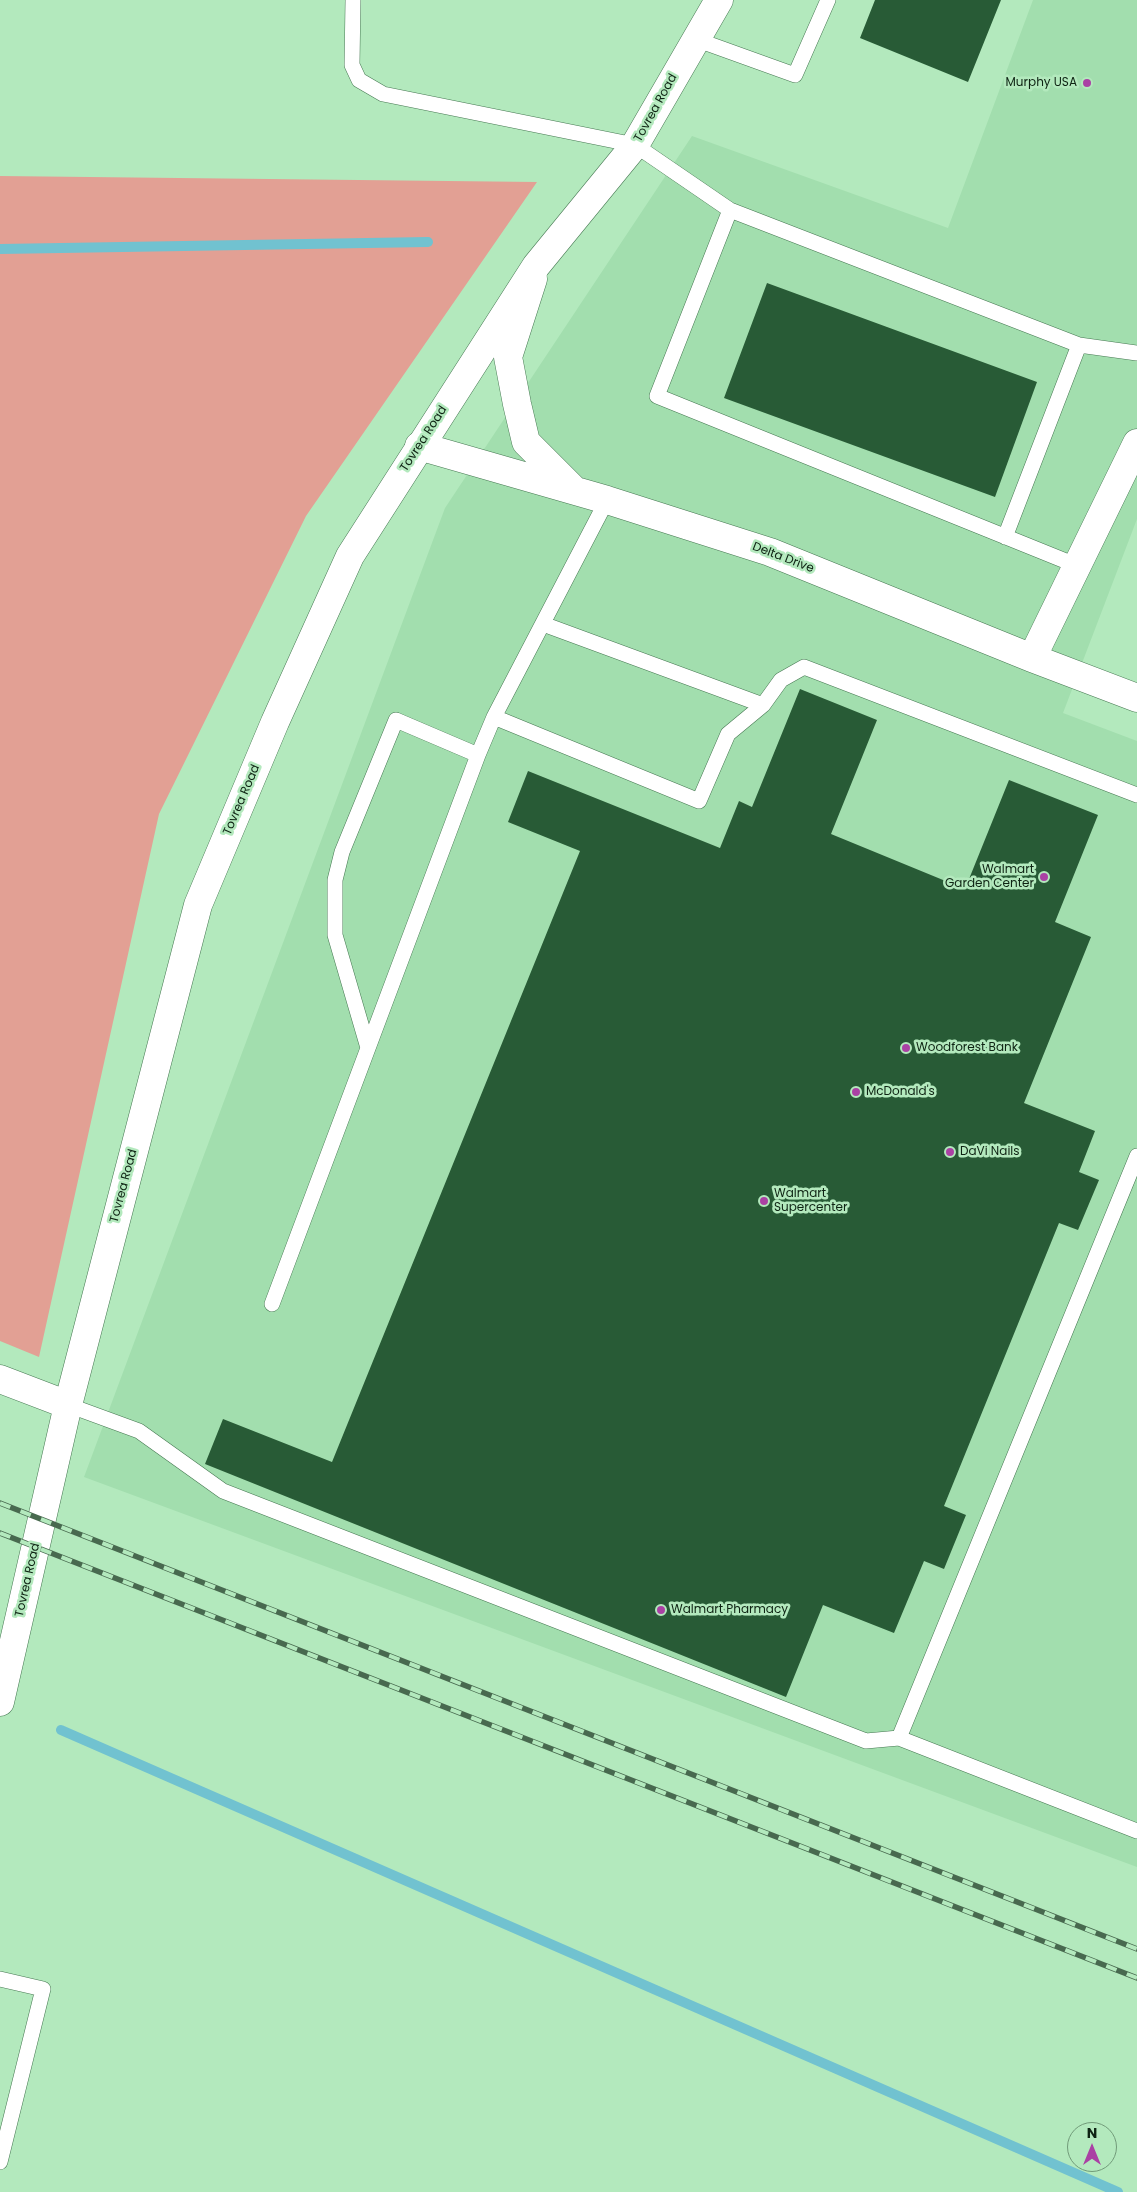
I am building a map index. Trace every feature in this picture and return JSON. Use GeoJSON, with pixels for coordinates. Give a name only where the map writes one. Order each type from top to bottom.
{"type":"FeatureCollection","features":[{"type":"Feature","properties":{"kind":"street","name":"Tovrea Road"},"geometry":{"type":"LineString","coordinates":[[0,1702],[68,1405],[198,905],[275,722],[350,556],[536,266],[635,145],[719,0]]}},
{"type":"Feature","properties":{"kind":"street"},"geometry":{"type":"LineString","coordinates":[[536,266],[508,357],[526,442],[576,491]]}},
{"type":"Feature","properties":{"kind":"street"},"geometry":{"type":"LineString","coordinates":[[1032,658],[1137,443]]}},
{"type":"Feature","properties":{"kind":"street","name":"Delta Drive"},"geometry":{"type":"LineString","coordinates":[[419,446],[607,500],[770,552],[1032,658],[1137,698]]}},
{"type":"Feature","properties":{"kind":"street"},"geometry":{"type":"LineString","coordinates":[[0,1379],[68,1405]]}},
{"type":"Feature","properties":{"kind":"lane"},"geometry":{"type":"LineString","coordinates":[[353,0],[352,65],[359,80],[383,94],[635,145],[730,210],[1079,345],[1137,353]]}},
{"type":"Feature","properties":{"kind":"lane"},"geometry":{"type":"LineString","coordinates":[[695,39],[795,75],[828,0]]}},
{"type":"Feature","properties":{"kind":"lane"},"geometry":{"type":"LineString","coordinates":[[730,210],[657,396],[1078,566]]}},
{"type":"Feature","properties":{"kind":"lane"},"geometry":{"type":"LineString","coordinates":[[1005,537],[1079,345]]}},
{"type":"Feature","properties":{"kind":"lane"},"geometry":{"type":"LineString","coordinates":[[272,1304],[478,755],[494,717],[607,500]]}},
{"type":"Feature","properties":{"kind":"lane"},"geometry":{"type":"LineString","coordinates":[[543,624],[763,705]]}},
{"type":"Feature","properties":{"kind":"lane"},"geometry":{"type":"LineString","coordinates":[[494,717],[699,802],[728,734],[763,705],[781,680],[804,667],[1137,796]]}},
{"type":"Feature","properties":{"kind":"lane"},"geometry":{"type":"LineString","coordinates":[[368,1048],[335,935],[335,880],[342,852],[396,720],[478,755]]}},
{"type":"Feature","properties":{"kind":"lane"},"geometry":{"type":"LineString","coordinates":[[899,1738],[1137,1156]]}},
{"type":"Feature","properties":{"kind":"lane"},"geometry":{"type":"LineString","coordinates":[[68,1405],[139,1431],[223,1491],[866,1741],[899,1738],[1137,1831]]}},
{"type":"Feature","properties":{"kind":"lane"},"geometry":{"type":"LineString","coordinates":[[0,1978],[43,1989],[0,2162]]}},
{"type":"Feature","properties":{"kind":"shaded area"},"geometry":{"type":"Polygon","coordinates":[[[1033,0],[1137,0],[1137,519],[1063,713],[1137,741],[1137,1867],[84,1477],[445,508],[692,136],[948,228],[1033,0]]]}},
{"type":"Feature","properties":{"kind":"shaded area"},"geometry":{"type":"Polygon","coordinates":[[[0,176],[537,182],[306,516],[159,814],[39,1357],[0,1341],[0,176]]]}},
{"type":"Feature","properties":{"kind":"building"},"geometry":{"type":"Polygon","coordinates":[[[875,0],[1001,0],[968,82],[860,38],[875,0]]]}},
{"type":"Feature","properties":{"kind":"building"},"geometry":{"type":"Polygon","coordinates":[[[767,283],[1037,382],[995,497],[724,398],[767,283]]]}},
{"type":"Feature","properties":{"kind":"building","name":"Walmart Supercenter"},"geometry":{"type":"Polygon","coordinates":[[[800,689],[877,720],[831,834],[965,889],[1009,780],[1098,815],[1055,922],[1091,937],[1024,1103],[1095,1131],[1079,1172],[1099,1180],[1078,1230],[1059,1223],[944,1506],[966,1515],[944,1569],[924,1561],[894,1633],[823,1605],[786,1697],[205,1464],[223,1419],[332,1462],[580,851],[508,822],[528,771],[720,848],[739,801],[752,807],[800,689]]]}},
{"type":"Feature","properties":{"kind":"waterway"},"geometry":{"type":"LineString","coordinates":[[0,249],[428,242]]}},
{"type":"Feature","properties":{"kind":"waterway"},"geometry":{"type":"LineString","coordinates":[[61,1730],[1118,2192]]}},
{"type":"Feature","properties":{"kind":"railway"},"geometry":{"type":"LineString","coordinates":[[0,1503],[1137,1949]]}},
{"type":"Feature","properties":{"kind":"railway"},"geometry":{"type":"LineString","coordinates":[[0,1533],[1137,1978]]}},
{"type":"Feature","properties":{"kind":"place","name":"Murphy USA"},"geometry":{"type":"Point","coordinates":[1087,83]}},
{"type":"Feature","properties":{"kind":"place","name":"Walmart Garden Center"},"geometry":{"type":"Point","coordinates":[1044,877]}},
{"type":"Feature","properties":{"kind":"place","name":"Woodforest Bank"},"geometry":{"type":"Point","coordinates":[906,1048]}},
{"type":"Feature","properties":{"kind":"place","name":"McDonald's"},"geometry":{"type":"Point","coordinates":[856,1092]}},
{"type":"Feature","properties":{"kind":"place","name":"DaVi Nails"},"geometry":{"type":"Point","coordinates":[950,1152]}},
{"type":"Feature","properties":{"kind":"place","name":"Walmart Supercenter"},"geometry":{"type":"Point","coordinates":[764,1201]}},
{"type":"Feature","properties":{"kind":"place","name":"Walmart Pharmacy"},"geometry":{"type":"Point","coordinates":[661,1610]}}]}
